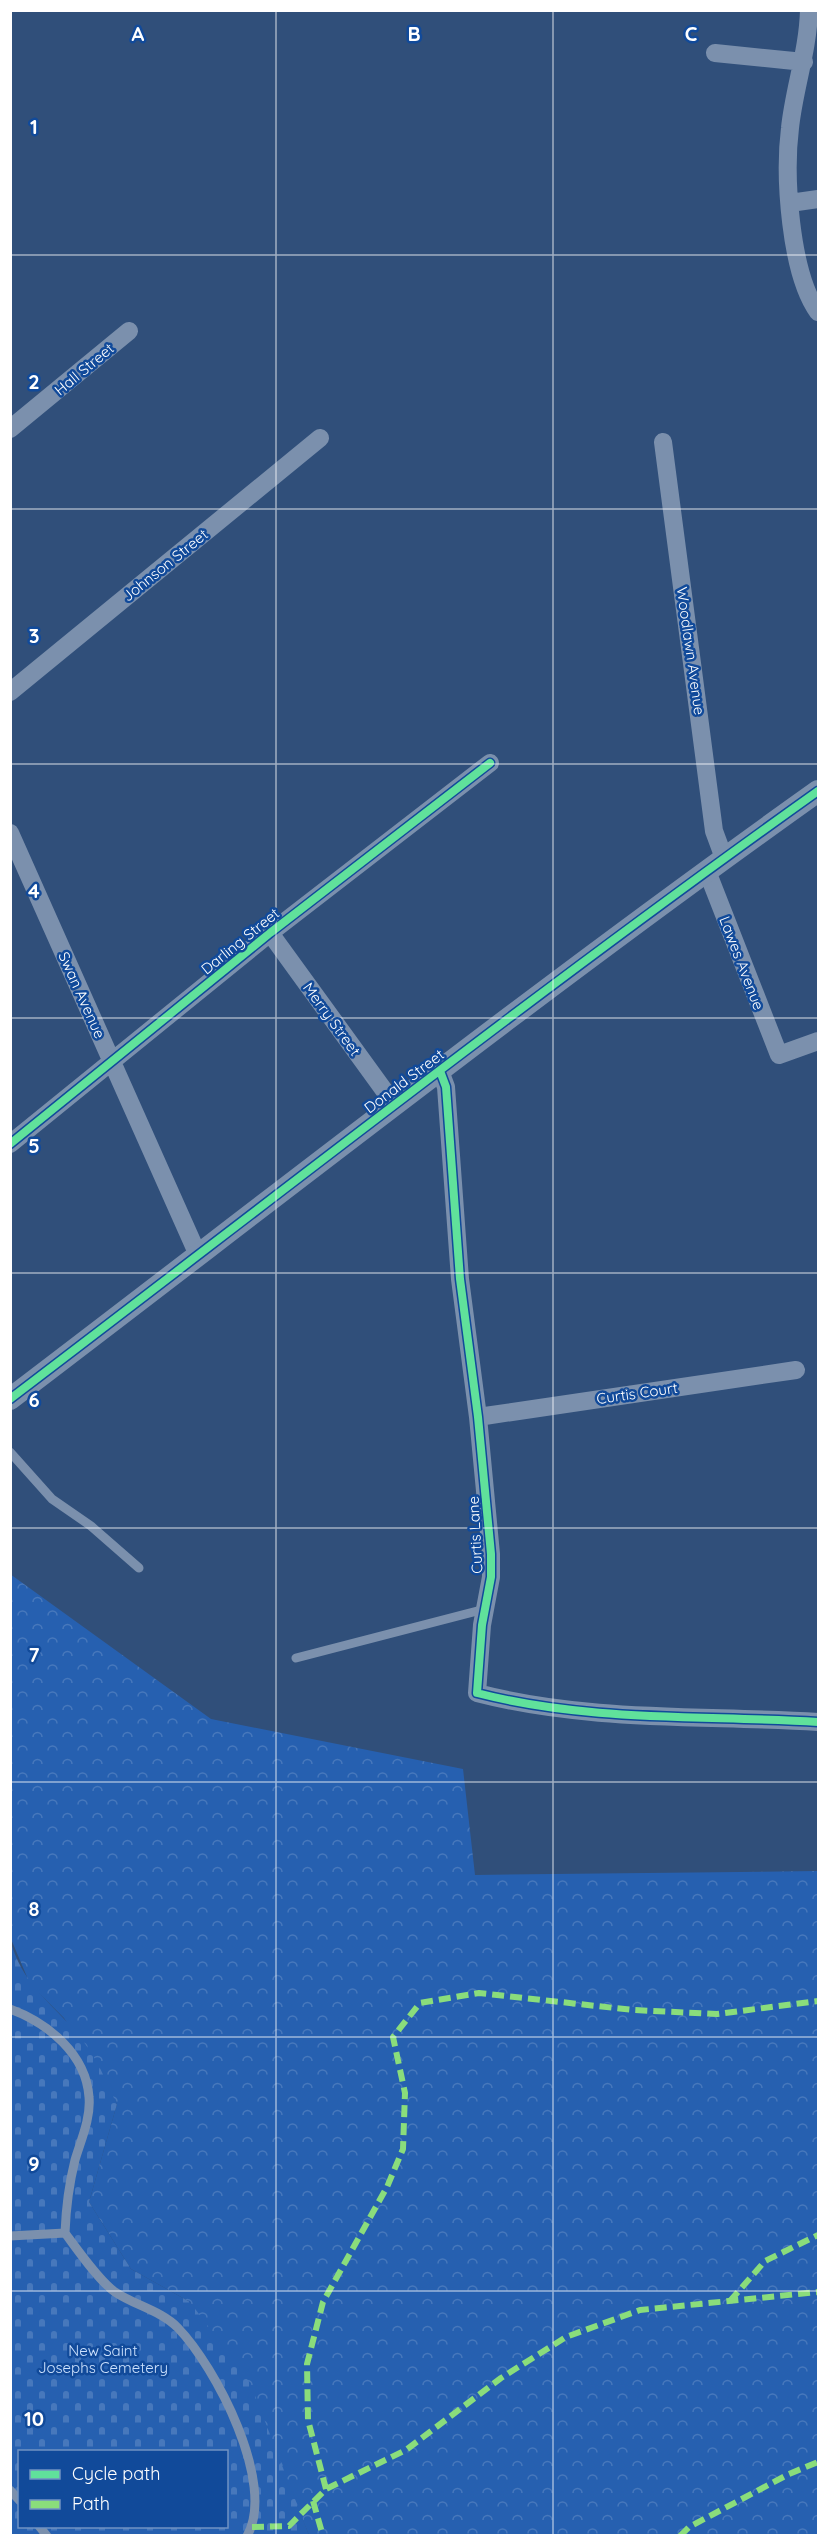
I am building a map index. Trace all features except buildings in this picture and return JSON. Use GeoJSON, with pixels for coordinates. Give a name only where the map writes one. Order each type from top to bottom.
{"type":"FeatureCollection","features":[{"type":"Feature","properties":{"kind":"street"},"geometry":{"type":"LineString","coordinates":[[809,10],[804,62],[790,126],[788,157],[790,203],[801,277],[816,305]]}},
{"type":"Feature","properties":{"kind":"street"},"geometry":{"type":"LineString","coordinates":[[715,52],[804,62]]}},
{"type":"Feature","properties":{"kind":"street"},"geometry":{"type":"LineString","coordinates":[[790,203],[819,199]]}},
{"type":"Feature","properties":{"kind":"street","name":"Hall Street"},"geometry":{"type":"LineString","coordinates":[[10,429],[129,331]]}},
{"type":"Feature","properties":{"kind":"street","name":"Johnson Street"},"geometry":{"type":"LineString","coordinates":[[10,692],[320,438]]}},
{"type":"Feature","properties":{"kind":"street","name":"Woodlawn Avenue"},"geometry":{"type":"LineString","coordinates":[[663,442],[714,831],[716,865]]}},
{"type":"Feature","properties":{"kind":"street","name":"Darling Street"},"geometry":{"type":"LineString","coordinates":[[10,1144],[270,933],[490,763]]}},
{"type":"Feature","properties":{"kind":"street","name":"Donald Street"},"geometry":{"type":"LineString","coordinates":[[10,1399],[394,1104],[819,791]]}},
{"type":"Feature","properties":{"kind":"street","name":"Swan Avenue"},"geometry":{"type":"LineString","coordinates":[[10,833],[198,1255]]}},
{"type":"Feature","properties":{"kind":"street","name":"Lawes Avenue"},"geometry":{"type":"LineString","coordinates":[[716,865],[779,1055],[819,1041]]}},
{"type":"Feature","properties":{"kind":"street","name":"Merry Street"},"geometry":{"type":"LineString","coordinates":[[270,933],[394,1104]]}},
{"type":"Feature","properties":{"kind":"street","name":"Curtis Lane"},"geometry":{"type":"LineString","coordinates":[[440,1071],[446,1087],[460,1279],[478,1417],[491,1554],[491,1576],[485,1608],[477,1693],[520,1704],[585,1713],[819,1722]]}},
{"type":"Feature","properties":{"kind":"street","name":"Curtis Court"},"geometry":{"type":"LineString","coordinates":[[478,1417],[796,1370]]}},
{"type":"Feature","properties":{"kind":"lane"},"geometry":{"type":"LineString","coordinates":[[10,1452],[52,1499],[91,1526],[139,1568]]}},
{"type":"Feature","properties":{"kind":"lane"},"geometry":{"type":"LineString","coordinates":[[296,1659],[485,1608]]}},
{"type":"Feature","properties":{"kind":"lane"},"geometry":{"type":"LineString","coordinates":[[10,2009],[33,2017],[64,2042],[83,2070],[89,2097],[86,2126],[66,2200],[65,2233],[112,2291],[167,2318],[178,2327],[196,2351],[224,2397],[240,2430],[253,2481],[255,2510],[248,2535]]}},
{"type":"Feature","properties":{"kind":"lane"},"geometry":{"type":"LineString","coordinates":[[10,2236],[65,2233]]}},
{"type":"Feature","properties":{"kind":"green space"},"geometry":{"type":"Polygon","coordinates":[[[10,1574],[211,1719],[463,1769],[475,1875],[818,1871],[818,2535],[309,2535],[291,2492],[190,2302],[131,2269],[89,2202],[117,2104],[64,2018],[30,1984],[11,1939],[10,1574]]]}},
{"type":"Feature","properties":{"kind":"green space","name":"New Saint Josephs Cemetery"},"geometry":{"type":"Polygon","coordinates":[[[10,1939],[24,1973],[90,2051],[117,2104],[89,2202],[131,2269],[190,2302],[250,2383],[309,2535],[11,2535],[10,1939]]]}},
{"type":"Feature","properties":{"kind":"marked path"},"geometry":{"type":"LineString","coordinates":[[326,2489],[308,2420],[307,2364],[323,2302],[387,2187],[403,2149],[405,2093],[393,2037],[420,2003],[479,1993],[633,2010],[717,2014],[818,2001]]}},
{"type":"Feature","properties":{"kind":"marked path"},"geometry":{"type":"LineString","coordinates":[[730,2301],[765,2261],[818,2235]]}},
{"type":"Feature","properties":{"kind":"marked path"},"geometry":{"type":"LineString","coordinates":[[252,2527],[289,2526],[326,2489],[406,2450],[501,2378],[566,2337],[640,2310],[818,2292]]}},
{"type":"Feature","properties":{"kind":"marked path"},"geometry":{"type":"LineString","coordinates":[[680,2536],[689,2527],[789,2474],[818,2462]]}},
{"type":"Feature","properties":{"kind":"marked path"},"geometry":{"type":"LineString","coordinates":[[313,2501],[323,2536]]}},
{"type":"Feature","properties":{"kind":"cycle path"},"geometry":{"type":"LineString","coordinates":[[10,1144],[270,933],[490,763]]}},
{"type":"Feature","properties":{"kind":"cycle path"},"geometry":{"type":"LineString","coordinates":[[10,1399],[513,1015],[818,791]]}},
{"type":"Feature","properties":{"kind":"cycle path"},"geometry":{"type":"LineString","coordinates":[[440,1071],[446,1087],[460,1279],[478,1417],[491,1554],[491,1577],[482,1625],[477,1693],[562,1709],[604,1713],[818,1722]]}}]}
